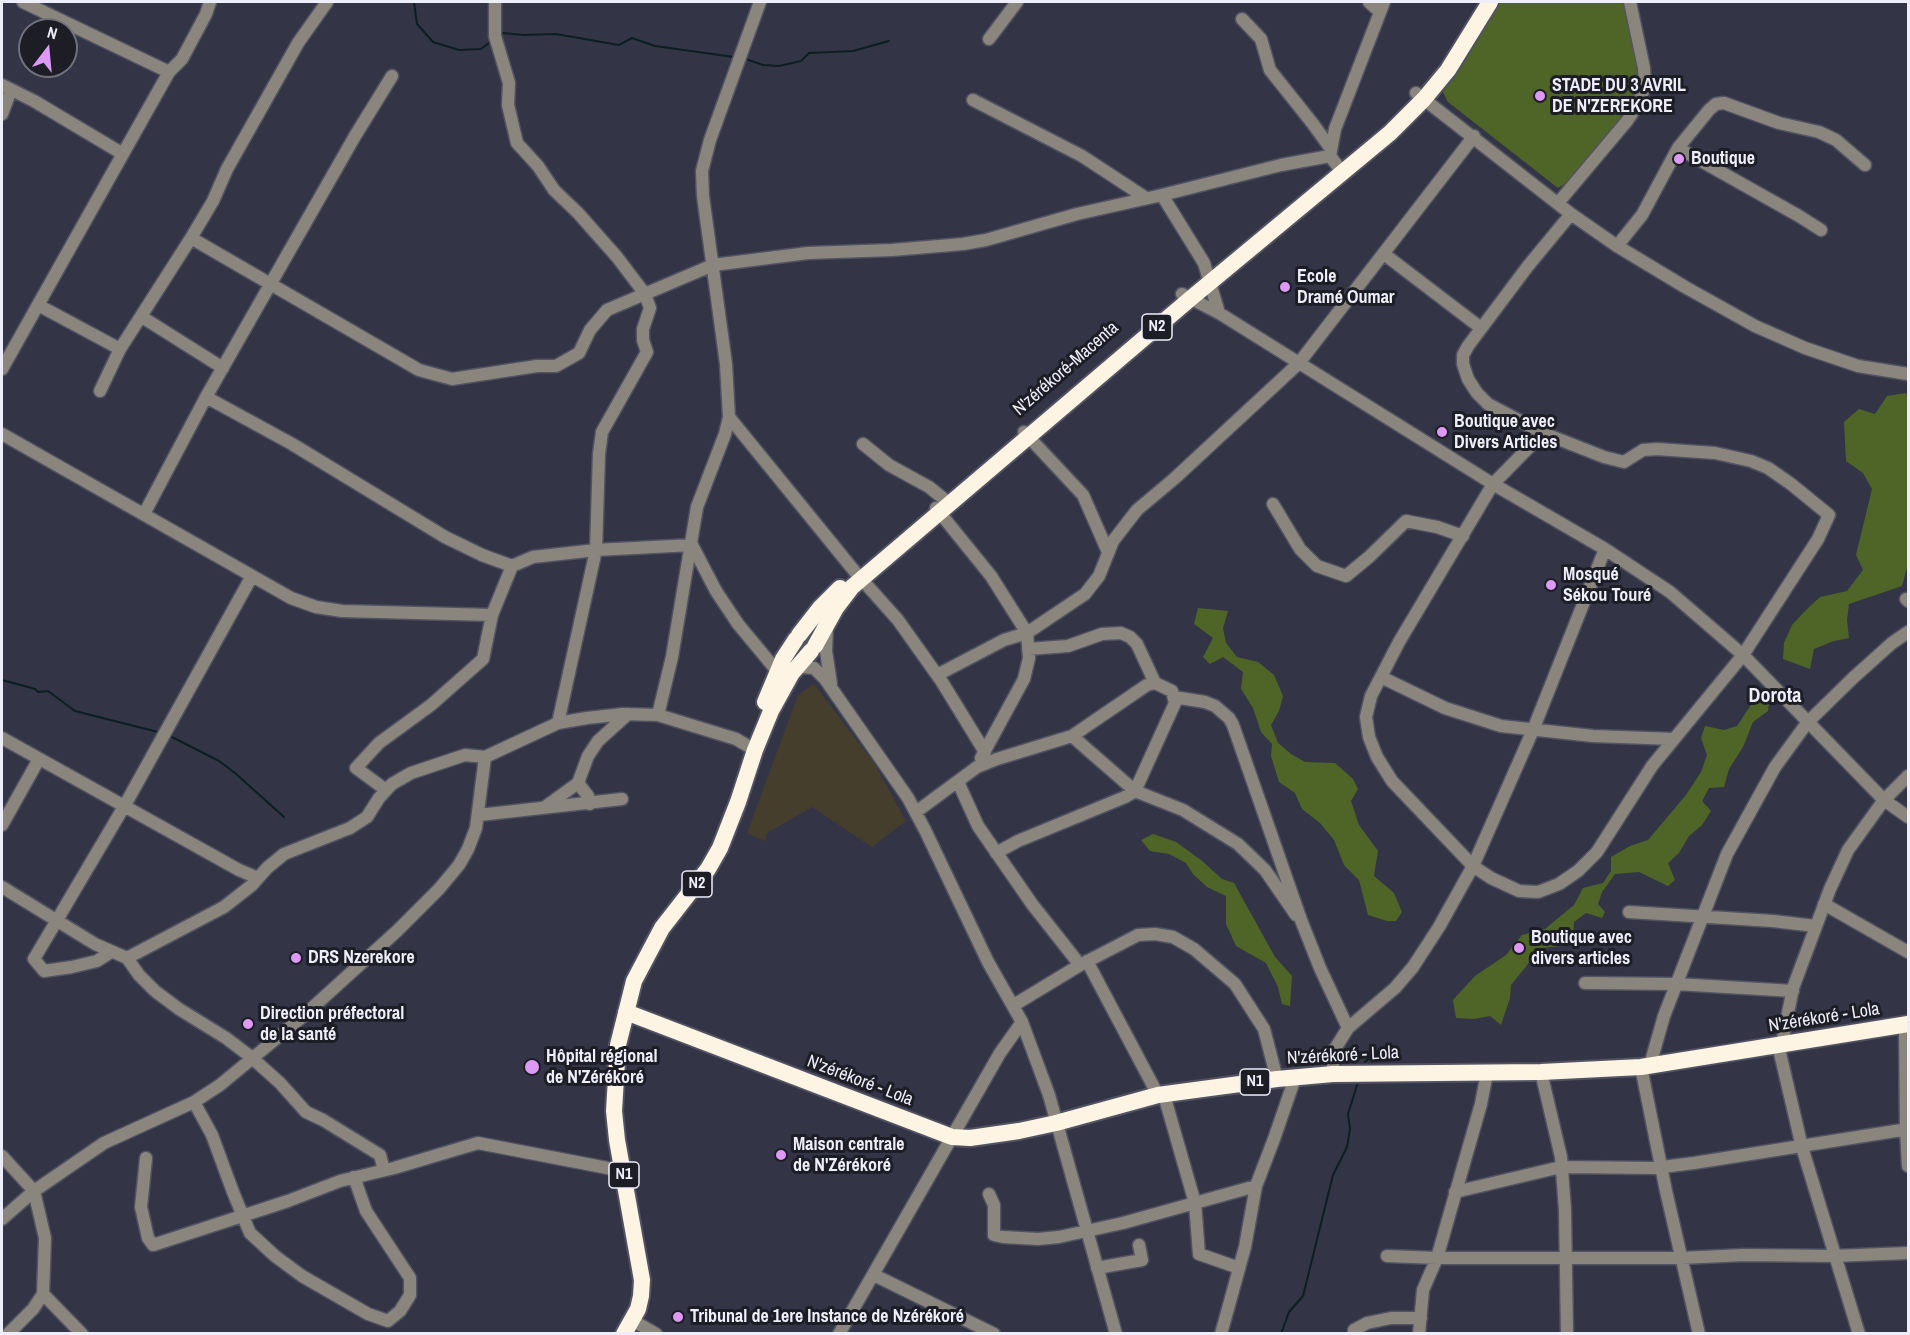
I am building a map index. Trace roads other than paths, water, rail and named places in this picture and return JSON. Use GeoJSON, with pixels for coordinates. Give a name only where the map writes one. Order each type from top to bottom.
{"type":"FeatureCollection","features":[{"type":"Feature","properties":{"kind":"highway","name":"N2"},"geometry":{"type":"LineString","coordinates":[[785,672],[783,659],[820,608],[1208,279],[1335,161],[1390,133],[1420,96],[1479,2]]}},
{"type":"Feature","properties":{"kind":"highway","name":"N2"},"geometry":{"type":"LineString","coordinates":[[1420,96],[1448,70],[1490,2]]}},
{"type":"Feature","properties":{"kind":"highway","name":"N2"},"geometry":{"type":"LineString","coordinates":[[626,1012],[634,981],[662,928],[708,869],[720,848],[755,750],[764,705],[785,672],[813,648],[828,621],[859,576]]}},
{"type":"Feature","properties":{"kind":"highway"},"geometry":{"type":"LineString","coordinates":[[798,637],[804,633],[811,634],[815,639],[813,648]]}},
{"type":"Feature","properties":{"kind":"highway","name":"N'zérékoré - Lola"},"geometry":{"type":"LineString","coordinates":[[626,1012],[952,1137],[988,1137],[1056,1123],[1161,1095],[1277,1079],[1333,1074],[1487,1074],[1646,1066],[1907,1024]]}},
{"type":"Feature","properties":{"kind":"highway","name":"N1"},"geometry":{"type":"LineString","coordinates":[[626,1012],[618,1045],[614,1112],[642,1280],[641,1296],[628,1327]]}},
{"type":"Feature","properties":{"kind":"street"},"geometry":{"type":"LineString","coordinates":[[23,2],[169,72]]}},
{"type":"Feature","properties":{"kind":"street"},"geometry":{"type":"LineString","coordinates":[[2,369],[169,72],[182,58],[210,2]]}},
{"type":"Feature","properties":{"kind":"street"},"geometry":{"type":"LineString","coordinates":[[100,391],[120,349],[213,201],[227,169],[287,62],[327,2]]}},
{"type":"Feature","properties":{"kind":"street"},"geometry":{"type":"LineString","coordinates":[[495,2],[495,36],[510,83],[508,105],[517,143],[538,166],[554,190],[578,213],[645,294],[650,308],[643,329],[643,340],[647,352],[602,432],[599,454],[596,550],[558,723]]}},
{"type":"Feature","properties":{"kind":"street"},"geometry":{"type":"LineString","coordinates":[[658,715],[672,657],[697,507],[725,435],[729,417],[726,364],[703,196],[702,171],[710,140],[760,2]]}},
{"type":"Feature","properties":{"kind":"street"},"geometry":{"type":"LineString","coordinates":[[989,39],[1017,2]]}},
{"type":"Feature","properties":{"kind":"street"},"geometry":{"type":"LineString","coordinates":[[1335,161],[1343,105],[1382,7],[1369,2]]}},
{"type":"Feature","properties":{"kind":"street"},"geometry":{"type":"LineString","coordinates":[[1558,203],[1627,121],[1637,106],[1645,87],[1644,68],[1630,2]]}},
{"type":"Feature","properties":{"kind":"street"},"geometry":{"type":"LineString","coordinates":[[1242,19],[1261,39],[1270,70],[1313,124],[1335,161]]}},
{"type":"Feature","properties":{"kind":"street"},"geometry":{"type":"LineString","coordinates":[[144,514],[206,397],[355,136],[392,76]]}},
{"type":"Feature","properties":{"kind":"street"},"geometry":{"type":"LineString","coordinates":[[2,114],[6,87],[123,154]]}},
{"type":"Feature","properties":{"kind":"street"},"geometry":{"type":"LineString","coordinates":[[1420,96],[1571,213],[1617,246],[1685,287],[1765,330],[1806,348],[1858,366],[1908,374]]}},
{"type":"Feature","properties":{"kind":"street"},"geometry":{"type":"LineString","coordinates":[[973,100],[1082,156],[1146,198]]}},
{"type":"Feature","properties":{"kind":"street"},"geometry":{"type":"LineString","coordinates":[[1617,246],[1642,215],[1678,148],[1716,104],[1724,103],[1779,123],[1819,132],[1836,140],[1865,165]]}},
{"type":"Feature","properties":{"kind":"street"},"geometry":{"type":"LineString","coordinates":[[937,675],[1004,640],[1027,633],[1085,594],[1098,576],[1113,541],[1137,510],[1175,478],[1299,363],[1474,136]]}},
{"type":"Feature","properties":{"kind":"street"},"geometry":{"type":"LineString","coordinates":[[1678,148],[1821,230]]}},
{"type":"Feature","properties":{"kind":"street"},"geometry":{"type":"LineString","coordinates":[[191,238],[419,370],[452,379],[537,366],[556,366],[579,352],[590,330],[607,310],[713,265],[808,253],[892,250],[963,244],[1281,165],[1335,161]]}},
{"type":"Feature","properties":{"kind":"street"},"geometry":{"type":"LineString","coordinates":[[1162,195],[1198,252],[1219,313]]}},
{"type":"Feature","properties":{"kind":"street"},"geometry":{"type":"LineString","coordinates":[[1543,433],[1493,484],[1399,642],[1371,696],[1366,717],[1369,737],[1377,757],[1392,781],[1473,866],[1491,878],[1519,891],[1538,892],[1559,884],[1578,871],[1597,852],[1653,766],[1743,655],[1818,539],[1829,515],[1768,468],[1751,461],[1714,453],[1657,449],[1643,450],[1624,462],[1604,457],[1543,433],[1488,404],[1468,379],[1462,364],[1463,355],[1481,328],[1571,213]]}},
{"type":"Feature","properties":{"kind":"street"},"geometry":{"type":"LineString","coordinates":[[1384,254],[1481,328]]}},
{"type":"Feature","properties":{"kind":"street"},"geometry":{"type":"LineString","coordinates":[[1186,297],[1219,313],[1493,484],[1605,549],[1671,592],[1743,655],[1884,800],[1908,817]]}},
{"type":"Feature","properties":{"kind":"street"},"geometry":{"type":"LineString","coordinates":[[38,305],[120,349]]}},
{"type":"Feature","properties":{"kind":"street"},"geometry":{"type":"LineString","coordinates":[[142,317],[223,368]]}},
{"type":"Feature","properties":{"kind":"street"},"geometry":{"type":"LineString","coordinates":[[206,397],[292,444],[445,537],[482,555],[512,566],[533,557],[596,550],[692,545]]}},
{"type":"Feature","properties":{"kind":"street"},"geometry":{"type":"LineString","coordinates":[[729,417],[859,576],[898,620],[937,675],[985,752]]}},
{"type":"Feature","properties":{"kind":"street"},"geometry":{"type":"LineString","coordinates":[[2,434],[291,598],[316,607],[342,611],[492,615]]}},
{"type":"Feature","properties":{"kind":"street"},"geometry":{"type":"LineString","coordinates":[[1026,434],[1083,495],[1108,552]]}},
{"type":"Feature","properties":{"kind":"street"},"geometry":{"type":"LineString","coordinates":[[863,444],[888,465],[929,487],[940,506],[991,576],[1027,633],[1029,658],[1024,679],[977,767]]}},
{"type":"Feature","properties":{"kind":"street"},"geometry":{"type":"LineString","coordinates":[[1273,504],[1300,549],[1317,566],[1346,576],[1406,521],[1437,526],[1463,536]]}},
{"type":"Feature","properties":{"kind":"street"},"geometry":{"type":"LineString","coordinates":[[692,545],[716,591],[738,624],[785,672],[802,667],[814,668],[832,688],[916,812],[988,962],[1023,1022],[1049,1095],[1116,1334]]}},
{"type":"Feature","properties":{"kind":"street"},"geometry":{"type":"LineString","coordinates":[[1333,1074],[1333,1052],[1348,1028],[1395,988],[1413,967],[1439,927],[1473,866],[1533,730],[1605,549]]}},
{"type":"Feature","properties":{"kind":"street"},"geometry":{"type":"LineString","coordinates":[[386,790],[356,768],[379,743],[431,705],[483,659],[492,615],[512,566]]}},
{"type":"Feature","properties":{"kind":"street"},"geometry":{"type":"LineString","coordinates":[[111,952],[97,961],[44,971],[34,959],[125,805],[252,576]]}},
{"type":"Feature","properties":{"kind":"street"},"geometry":{"type":"LineString","coordinates":[[828,621],[826,651],[832,688]]}},
{"type":"Feature","properties":{"kind":"street"},"geometry":{"type":"LineString","coordinates":[[1699,1334],[1662,1167],[1646,1066],[1727,854],[1775,767],[1807,723],[1853,678],[1892,643],[1908,632]]}},
{"type":"Feature","properties":{"kind":"street"},"geometry":{"type":"LineString","coordinates":[[996,853],[1018,841],[1135,791],[1175,703],[1172,692],[1155,683],[1137,644],[1130,637],[1121,633],[1102,634],[1068,646],[1028,649]]}},
{"type":"Feature","properties":{"kind":"street"},"geometry":{"type":"LineString","coordinates":[[1381,677],[1445,708],[1501,726],[1638,739],[1674,739]]}},
{"type":"Feature","properties":{"kind":"street"},"geometry":{"type":"LineString","coordinates":[[916,812],[977,767],[1072,736],[1147,685],[1155,683]]}},
{"type":"Feature","properties":{"kind":"street"},"geometry":{"type":"LineString","coordinates":[[1174,697],[1215,706],[1229,718],[1233,725],[1301,920],[1348,1028]]}},
{"type":"Feature","properties":{"kind":"street"},"geometry":{"type":"LineString","coordinates":[[543,808],[578,783],[588,756],[598,741],[628,714]]}},
{"type":"Feature","properties":{"kind":"street"},"geometry":{"type":"LineString","coordinates":[[127,958],[224,908],[284,854],[350,828],[367,817],[392,784],[411,773],[465,755],[485,757],[558,723],[628,714],[658,715],[736,739],[755,750]]}},
{"type":"Feature","properties":{"kind":"street"},"geometry":{"type":"LineString","coordinates":[[1072,736],[1135,791],[1183,810],[1238,844],[1265,870],[1289,907],[1301,920]]}},
{"type":"Feature","properties":{"kind":"street"},"geometry":{"type":"LineString","coordinates":[[2,738],[239,870],[258,878]]}},
{"type":"Feature","properties":{"kind":"street"},"geometry":{"type":"LineString","coordinates":[[2,1219],[34,1191],[104,1143],[194,1102],[220,1084],[301,1018],[397,931],[439,889],[464,857],[479,815],[485,757]]}},
{"type":"Feature","properties":{"kind":"street"},"geometry":{"type":"LineString","coordinates":[[2,825],[39,759]]}},
{"type":"Feature","properties":{"kind":"street"},"geometry":{"type":"LineString","coordinates":[[1859,1334],[1802,1147],[1780,1059],[1793,991],[1815,926],[1848,850],[1884,800],[1908,776]]}},
{"type":"Feature","properties":{"kind":"street"},"geometry":{"type":"LineString","coordinates":[[958,782],[978,825],[996,853],[1040,914],[1084,963],[1161,1095],[1195,1203],[1199,1254],[1239,1268]]}},
{"type":"Feature","properties":{"kind":"street"},"geometry":{"type":"LineString","coordinates":[[578,783],[588,796],[590,804]]}},
{"type":"Feature","properties":{"kind":"street"},"geometry":{"type":"LineString","coordinates":[[479,815],[622,799]]}},
{"type":"Feature","properties":{"kind":"street"},"geometry":{"type":"LineString","coordinates":[[2,887],[111,952],[127,958],[155,991],[179,1010],[226,1038],[251,1057],[280,1083],[306,1112],[380,1155],[384,1170]]}},
{"type":"Feature","properties":{"kind":"street"},"geometry":{"type":"LineString","coordinates":[[1824,904],[1908,952]]}},
{"type":"Feature","properties":{"kind":"street"},"geometry":{"type":"LineString","coordinates":[[1629,912],[1773,921],[1815,926]]}},
{"type":"Feature","properties":{"kind":"street"},"geometry":{"type":"LineString","coordinates":[[1014,1005],[1084,963],[1138,935],[1155,934],[1173,937],[1194,949],[1235,984],[1264,1029],[1277,1079]]}},
{"type":"Feature","properties":{"kind":"street"},"geometry":{"type":"LineString","coordinates":[[1586,983],[1676,984],[1793,991]]}},
{"type":"Feature","properties":{"kind":"street"},"geometry":{"type":"LineString","coordinates":[[839,1334],[1000,1053],[1023,1022]]}},
{"type":"Feature","properties":{"kind":"street"},"geometry":{"type":"LineString","coordinates":[[1907,1024],[1908,1166]]}},
{"type":"Feature","properties":{"kind":"street"},"geometry":{"type":"LineString","coordinates":[[1541,1072],[1562,1167],[1567,1334]]}},
{"type":"Feature","properties":{"kind":"street"},"geometry":{"type":"LineString","coordinates":[[1419,1334],[1423,1290],[1437,1258],[1487,1074]]}},
{"type":"Feature","properties":{"kind":"street"},"geometry":{"type":"LineString","coordinates":[[1221,1334],[1247,1236],[1256,1186],[1295,1078]]}},
{"type":"Feature","properties":{"kind":"street"},"geometry":{"type":"LineString","coordinates":[[194,1102],[212,1135],[250,1233],[275,1256],[339,1298],[368,1314],[388,1321],[400,1311],[410,1295],[410,1278],[366,1211],[354,1177]]}},
{"type":"Feature","properties":{"kind":"street"},"geometry":{"type":"LineString","coordinates":[[1455,1192],[1562,1167],[1662,1167],[1907,1130]]}},
{"type":"Feature","properties":{"kind":"street"},"geometry":{"type":"LineString","coordinates":[[146,1158],[141,1207],[148,1238],[153,1245],[354,1177],[478,1143],[623,1171]]}},
{"type":"Feature","properties":{"kind":"street"},"geometry":{"type":"LineString","coordinates":[[2,1156],[34,1191],[45,1238],[43,1294],[33,1309],[8,1334]]}},
{"type":"Feature","properties":{"kind":"street"},"geometry":{"type":"LineString","coordinates":[[989,1194],[994,1205],[994,1235],[1038,1239],[1086,1231],[1256,1186]]}},
{"type":"Feature","properties":{"kind":"street"},"geometry":{"type":"LineString","coordinates":[[1097,1269],[1142,1260],[1139,1245]]}},
{"type":"Feature","properties":{"kind":"street"},"geometry":{"type":"LineString","coordinates":[[1387,1256],[1681,1258],[1908,1253]]}},
{"type":"Feature","properties":{"kind":"street"},"geometry":{"type":"LineString","coordinates":[[874,1275],[994,1334]]}},
{"type":"Feature","properties":{"kind":"street"},"geometry":{"type":"LineString","coordinates":[[43,1294],[82,1334]]}},
{"type":"Feature","properties":{"kind":"street"},"geometry":{"type":"LineString","coordinates":[[1354,1330],[1367,1323],[1391,1318],[1420,1318]]}},
{"type":"Feature","properties":{"kind":"street"},"geometry":{"type":"LineString","coordinates":[[628,1327],[656,1334]]}},
{"type":"Feature","properties":{"kind":"waterway"},"geometry":{"type":"LineString","coordinates":[[414,2],[417,24],[433,42],[459,50],[481,49],[493,40]]}},
{"type":"Feature","properties":{"kind":"waterway"},"geometry":{"type":"LineString","coordinates":[[500,35],[502,33],[556,34],[619,45],[632,38],[655,46],[734,57]]}},
{"type":"Feature","properties":{"kind":"waterway"},"geometry":{"type":"LineString","coordinates":[[743,58],[763,65],[779,66],[801,61],[809,53],[853,51],[889,41]]}},
{"type":"Feature","properties":{"kind":"waterway"},"geometry":{"type":"LineString","coordinates":[[2,680],[35,689],[38,692],[48,691],[75,711],[162,733]]}},
{"type":"Feature","properties":{"kind":"waterway"},"geometry":{"type":"LineString","coordinates":[[170,736],[219,761],[284,817]]}},
{"type":"Feature","properties":{"kind":"waterway"},"geometry":{"type":"LineString","coordinates":[[1365,1062],[1377,1052]]}},
{"type":"Feature","properties":{"kind":"waterway"},"geometry":{"type":"LineString","coordinates":[[1281,1334],[1289,1312],[1303,1296],[1333,1175],[1347,1147],[1350,1129],[1348,1114],[1358,1082]]}},
{"type":"Feature","properties":{"kind":"place","name":"STADE DU 3 AVRIL DE N'ZEREKORE"},"geometry":{"type":"Point","coordinates":[1540,96]}},
{"type":"Feature","properties":{"kind":"place","name":"Boutique"},"geometry":{"type":"Point","coordinates":[1679,159]}},
{"type":"Feature","properties":{"kind":"place","name":"Ecole Dramé Oumar"},"geometry":{"type":"Point","coordinates":[1285,287]}},
{"type":"Feature","properties":{"kind":"place","name":"Boutique avec Divers Articles"},"geometry":{"type":"Point","coordinates":[1442,432]}},
{"type":"Feature","properties":{"kind":"place","name":"Mosqué Sékou Touré"},"geometry":{"type":"Point","coordinates":[1551,585]}},
{"type":"Feature","properties":{"kind":"place","name":"Boutique avec divers articles"},"geometry":{"type":"Point","coordinates":[1519,948]}},
{"type":"Feature","properties":{"kind":"place","name":"DRS Nzerekore"},"geometry":{"type":"Point","coordinates":[296,958]}},
{"type":"Feature","properties":{"kind":"place","name":"Direction préfectoral de la santé"},"geometry":{"type":"Point","coordinates":[248,1024]}},
{"type":"Feature","properties":{"kind":"place","name":"Hôpital régional de N'Zérékoré"},"geometry":{"type":"Point","coordinates":[532,1067]}},
{"type":"Feature","properties":{"kind":"place","name":"Maison centrale de N'Zérékoré"},"geometry":{"type":"Point","coordinates":[781,1155]}},
{"type":"Feature","properties":{"kind":"place","name":"Tribunal de 1ere Instance de Nzérékoré"},"geometry":{"type":"Point","coordinates":[678,1317]}},
{"type":"Feature","properties":{"kind":"district","name":"Dorota"},"geometry":{"type":"Point","coordinates":[1775,697]}}]}
